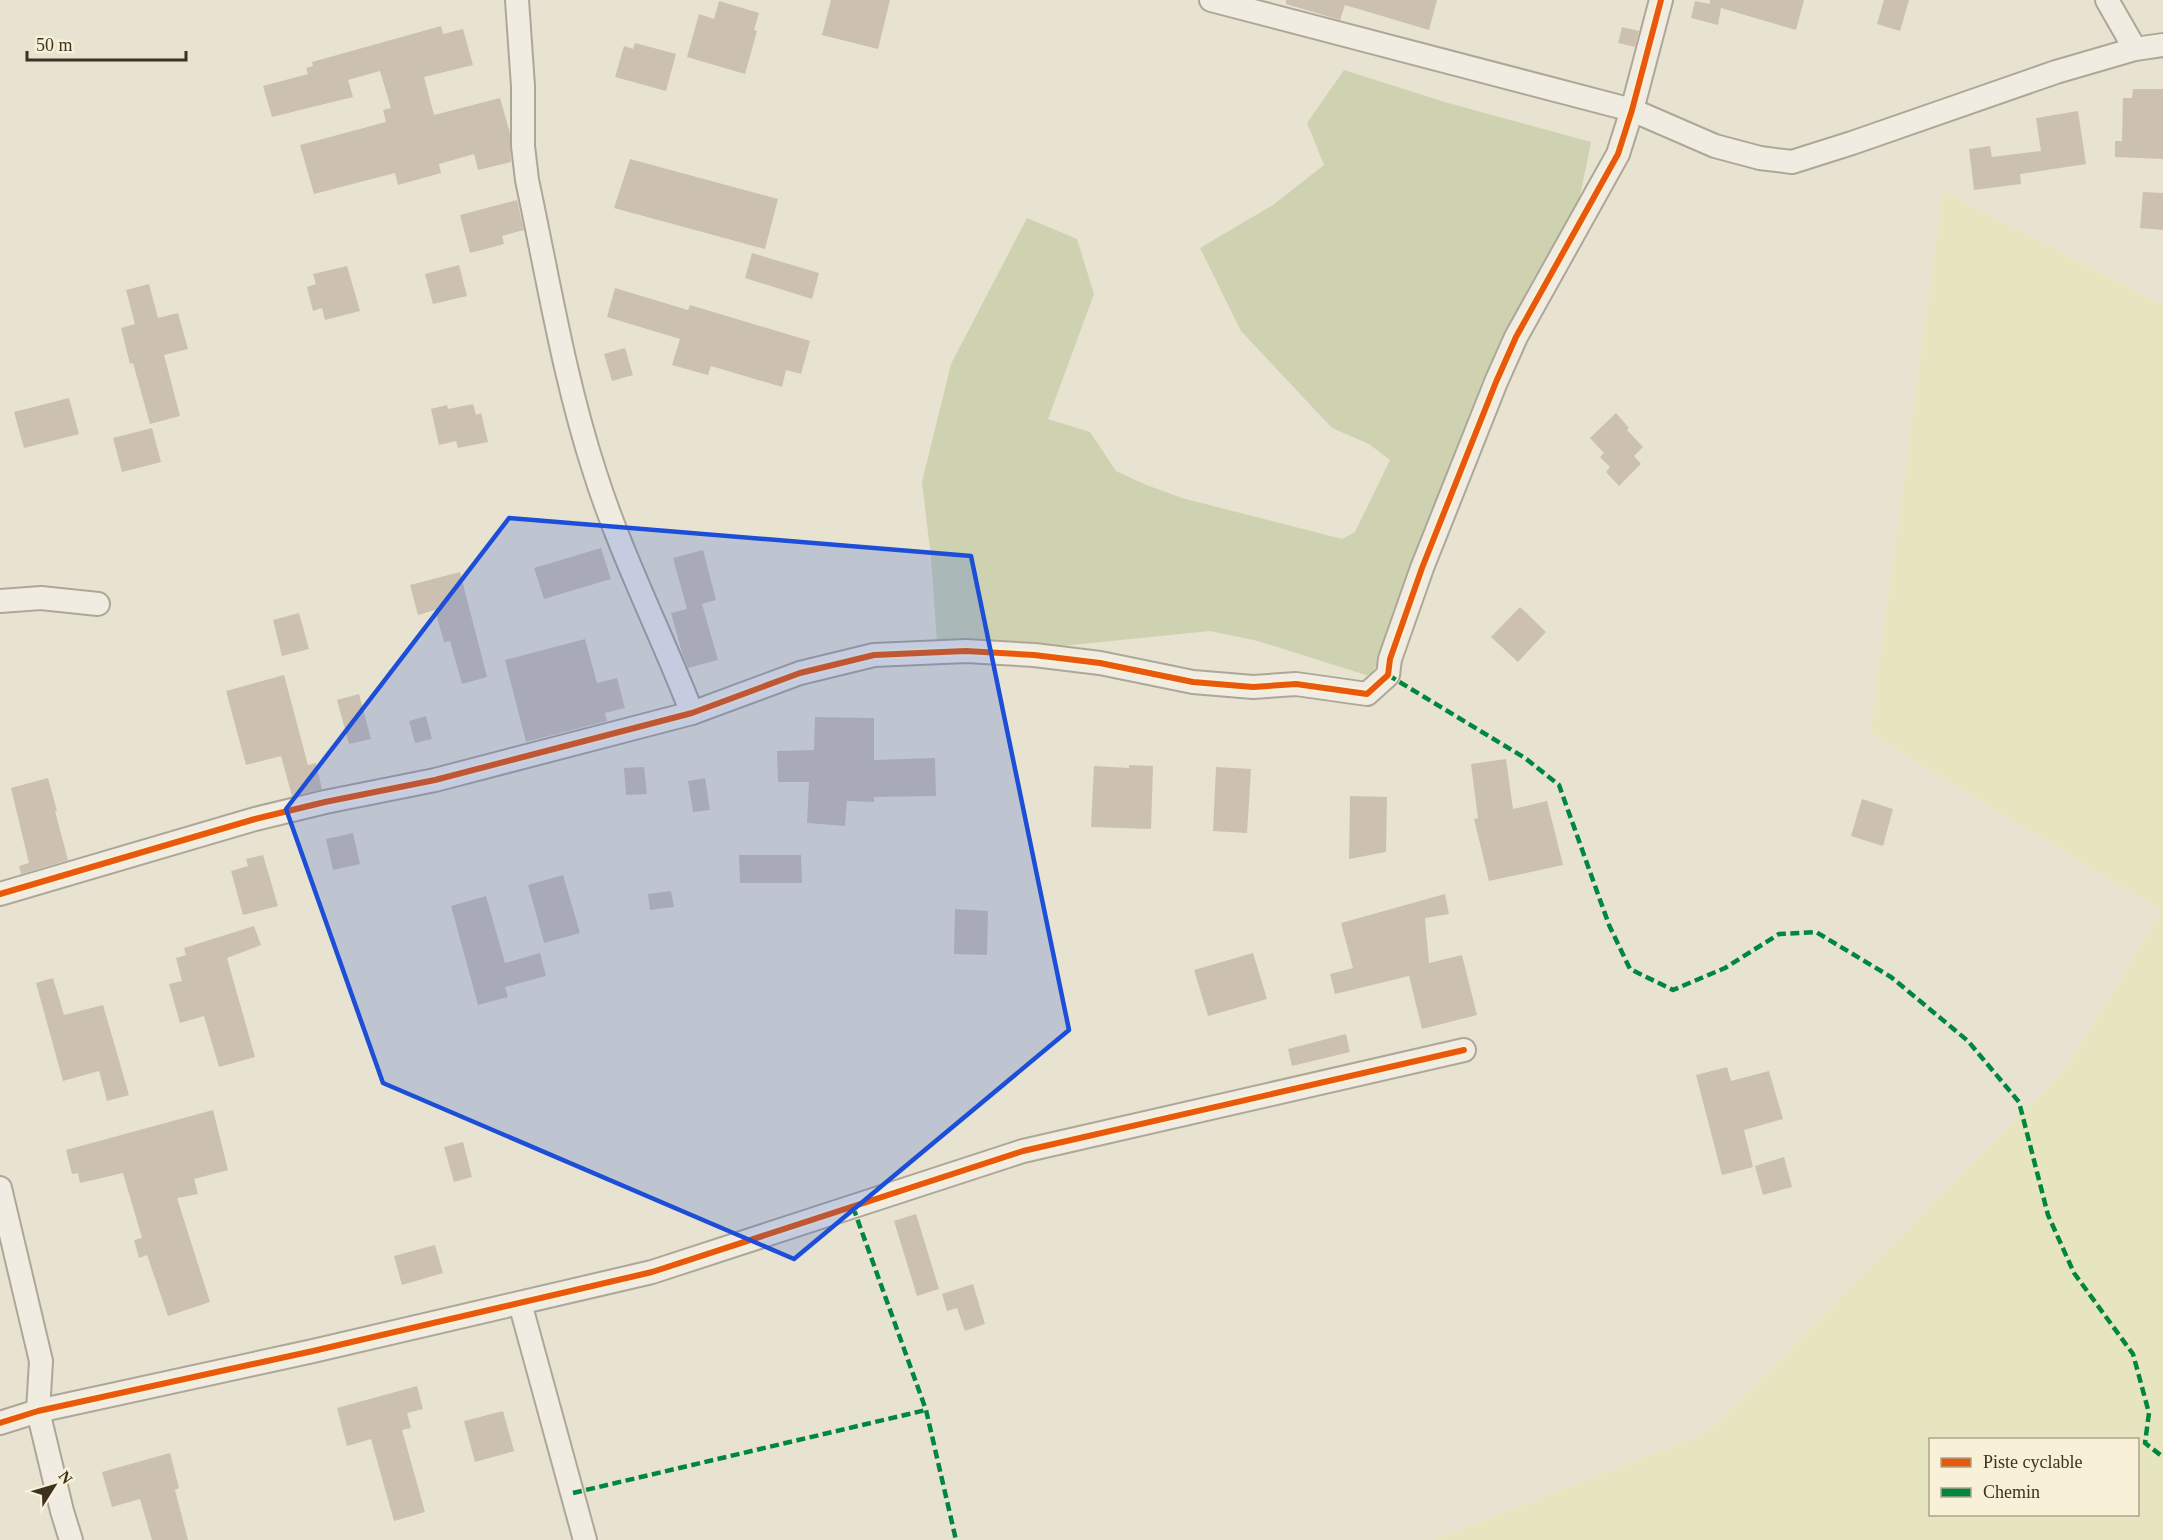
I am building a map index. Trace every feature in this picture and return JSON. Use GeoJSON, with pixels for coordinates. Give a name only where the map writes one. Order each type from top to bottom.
{"type":"FeatureCollection","features":[{"type":"Feature","properties":{"kind":"street"},"geometry":{"type":"LineString","coordinates":[[516,0],[523,86],[523,146],[527,180],[573,401],[595,474],[618,537],[667,648],[692,713]]}},
{"type":"Feature","properties":{"kind":"street"},"geometry":{"type":"LineString","coordinates":[[1211,0],[1632,110],[1715,146],[1760,158],[1792,162],[2056,72],[2135,49],[2163,45]]}},
{"type":"Feature","properties":{"kind":"street"},"geometry":{"type":"LineString","coordinates":[[0,894],[255,819],[435,780],[692,713],[800,673],[874,655],[966,651],[1034,654],[1100,663],[1193,682],[1253,687],[1296,684],[1368,694],[1388,675],[1390,659],[1422,568],[1516,337],[1618,154],[1661,0]]}},
{"type":"Feature","properties":{"kind":"street"},"geometry":{"type":"LineString","coordinates":[[2107,0],[2135,49]]}},
{"type":"Feature","properties":{"kind":"street"},"geometry":{"type":"LineString","coordinates":[[0,601],[41,598],[98,604]]}},
{"type":"Feature","properties":{"kind":"street"},"geometry":{"type":"LineString","coordinates":[[0,1423],[38,1411],[313,1351],[652,1272],[1023,1151],[1464,1050]]}},
{"type":"Feature","properties":{"kind":"street"},"geometry":{"type":"LineString","coordinates":[[0,1188],[41,1361],[38,1411],[71,1540]]}},
{"type":"Feature","properties":{"kind":"street"},"geometry":{"type":"LineString","coordinates":[[520,1303],[585,1540]]}},
{"type":"Feature","properties":{"kind":"highlighted area"},"geometry":{"type":"Polygon","coordinates":[[[509,518],[971,556],[1069,1030],[794,1259],[383,1083],[286,809],[509,518]]]}},
{"type":"Feature","properties":{"kind":"shaded area"},"geometry":{"type":"Polygon","coordinates":[[[1943,191],[2163,305],[2163,1540],[1434,1540],[1708,1432],[2065,1070],[2162,911],[1870,733],[1943,191]]]}},
{"type":"Feature","properties":{"kind":"green space"},"geometry":{"type":"Polygon","coordinates":[[[1344,70],[1448,103],[1591,142],[1579,201],[1483,379],[1398,599],[1381,660],[1369,676],[1258,641],[1210,631],[1032,649],[937,643],[931,558],[922,482],[951,364],[1027,218],[1077,239],[1094,294],[1048,419],[1090,432],[1116,471],[1182,498],[1342,539],[1355,532],[1390,460],[1369,444],[1332,428],[1241,331],[1200,248],[1273,205],[1324,165],[1307,123],[1344,70]]]}},
{"type":"Feature","properties":{"kind":"building"},"geometry":{"type":"Polygon","coordinates":[[[831,0],[890,0],[878,49],[822,35],[831,0]]]}},
{"type":"Feature","properties":{"kind":"building"},"geometry":{"type":"Polygon","coordinates":[[[1286,0],[1437,0],[1429,30],[1345,5],[1340,20],[1286,4],[1286,0]]]}},
{"type":"Feature","properties":{"kind":"building"},"geometry":{"type":"Polygon","coordinates":[[[1710,0],[1804,0],[1796,30],[1721,8],[1718,25],[1691,18],[1695,1],[1710,4],[1710,0]]]}},
{"type":"Feature","properties":{"kind":"building"},"geometry":{"type":"Polygon","coordinates":[[[1884,0],[1909,0],[1900,31],[1877,24],[1884,0]]]}},
{"type":"Feature","properties":{"kind":"building"},"geometry":{"type":"Polygon","coordinates":[[[719,1],[759,13],[754,30],[757,31],[745,74],[687,57],[699,14],[714,19],[719,1]]]}},
{"type":"Feature","properties":{"kind":"building"},"geometry":{"type":"Polygon","coordinates":[[[441,26],[443,34],[463,29],[473,65],[424,77],[434,115],[500,98],[510,133],[511,162],[478,170],[474,154],[439,164],[441,173],[398,185],[395,173],[314,194],[300,145],[386,122],[383,110],[391,108],[380,71],[348,80],[353,97],[272,117],[263,86],[308,74],[306,68],[313,66],[312,62],[441,26]]]}},
{"type":"Feature","properties":{"kind":"building"},"geometry":{"type":"Polygon","coordinates":[[[1622,27],[1639,31],[1635,47],[1618,43],[1622,27]]]}},
{"type":"Feature","properties":{"kind":"building"},"geometry":{"type":"Polygon","coordinates":[[[635,43],[676,54],[666,91],[615,77],[624,46],[633,49],[635,43]]]}},
{"type":"Feature","properties":{"kind":"building"},"geometry":{"type":"Polygon","coordinates":[[[2133,89],[2163,89],[2163,159],[2115,157],[2115,141],[2122,141],[2123,98],[2132,98],[2133,89]]]}},
{"type":"Feature","properties":{"kind":"building"},"geometry":{"type":"Polygon","coordinates":[[[2078,111],[2086,164],[2020,174],[2021,184],[1974,190],[1969,149],[1990,146],[1992,157],[2041,151],[2036,118],[2078,111]]]}},
{"type":"Feature","properties":{"kind":"building"},"geometry":{"type":"Polygon","coordinates":[[[630,159],[778,199],[765,249],[614,208],[630,159]]]}},
{"type":"Feature","properties":{"kind":"building"},"geometry":{"type":"Polygon","coordinates":[[[2143,192],[2163,193],[2163,230],[2140,228],[2143,192]]]}},
{"type":"Feature","properties":{"kind":"building"},"geometry":{"type":"Polygon","coordinates":[[[517,200],[524,230],[502,236],[504,244],[470,253],[460,215],[517,200]]]}},
{"type":"Feature","properties":{"kind":"building"},"geometry":{"type":"Polygon","coordinates":[[[752,253],[819,273],[812,299],[745,278],[752,253]]]}},
{"type":"Feature","properties":{"kind":"building"},"geometry":{"type":"Polygon","coordinates":[[[459,265],[467,296],[433,304],[425,274],[459,265]]]}},
{"type":"Feature","properties":{"kind":"building"},"geometry":{"type":"Polygon","coordinates":[[[347,266],[360,311],[325,320],[322,308],[313,311],[307,287],[316,284],[313,274],[347,266]]]}},
{"type":"Feature","properties":{"kind":"building"},"geometry":{"type":"Polygon","coordinates":[[[149,284],[158,318],[178,313],[188,349],[164,355],[180,416],[150,424],[121,328],[135,324],[126,290],[149,284]]]}},
{"type":"Feature","properties":{"kind":"building"},"geometry":{"type":"Polygon","coordinates":[[[615,288],[688,310],[690,305],[810,341],[801,374],[786,370],[782,387],[711,366],[708,375],[672,365],[680,339],[607,317],[615,288]]]}},
{"type":"Feature","properties":{"kind":"building"},"geometry":{"type":"Polygon","coordinates":[[[625,348],[633,375],[612,381],[604,354],[625,348]]]}},
{"type":"Feature","properties":{"kind":"building"},"geometry":{"type":"Polygon","coordinates":[[[69,398],[79,434],[24,448],[14,412],[69,398]]]}},
{"type":"Feature","properties":{"kind":"building"},"geometry":{"type":"Polygon","coordinates":[[[473,404],[476,415],[481,413],[488,442],[458,448],[456,441],[439,445],[431,409],[447,405],[448,409],[473,404]]]}},
{"type":"Feature","properties":{"kind":"building"},"geometry":{"type":"Polygon","coordinates":[[[1616,413],[1629,428],[1627,430],[1643,447],[1634,456],[1641,464],[1619,486],[1606,472],[1610,467],[1600,457],[1604,453],[1590,438],[1616,413]]]}},
{"type":"Feature","properties":{"kind":"building"},"geometry":{"type":"Polygon","coordinates":[[[152,428],[161,462],[122,472],[113,438],[152,428]]]}},
{"type":"Feature","properties":{"kind":"building"},"geometry":{"type":"Polygon","coordinates":[[[601,548],[611,579],[544,599],[534,568],[601,548]]]}},
{"type":"Feature","properties":{"kind":"building"},"geometry":{"type":"Polygon","coordinates":[[[703,550],[716,600],[702,604],[718,660],[688,668],[671,613],[687,609],[673,558],[703,550]]]}},
{"type":"Feature","properties":{"kind":"building"},"geometry":{"type":"Polygon","coordinates":[[[460,572],[487,677],[462,684],[450,641],[444,642],[435,610],[418,615],[410,585],[460,572]]]}},
{"type":"Feature","properties":{"kind":"building"},"geometry":{"type":"Polygon","coordinates":[[[1520,607],[1546,632],[1518,662],[1491,637],[1520,607]]]}},
{"type":"Feature","properties":{"kind":"building"},"geometry":{"type":"Polygon","coordinates":[[[299,613],[309,649],[282,656],[273,620],[299,613]]]}},
{"type":"Feature","properties":{"kind":"building"},"geometry":{"type":"Polygon","coordinates":[[[585,639],[597,683],[617,678],[625,708],[605,713],[607,721],[526,742],[505,660],[585,639]]]}},
{"type":"Feature","properties":{"kind":"building"},"geometry":{"type":"Polygon","coordinates":[[[284,675],[308,765],[316,763],[322,789],[292,796],[281,756],[246,765],[226,691],[284,675]]]}},
{"type":"Feature","properties":{"kind":"building"},"geometry":{"type":"Polygon","coordinates":[[[359,694],[371,739],[349,744],[337,700],[359,694]]]}},
{"type":"Feature","properties":{"kind":"building"},"geometry":{"type":"Polygon","coordinates":[[[426,716],[432,739],[415,743],[409,721],[426,716]]]}},
{"type":"Feature","properties":{"kind":"building"},"geometry":{"type":"Polygon","coordinates":[[[815,717],[874,718],[874,760],[935,758],[936,796],[874,797],[874,802],[847,801],[845,826],[807,823],[809,782],[778,782],[777,751],[814,750],[815,717]]]}},
{"type":"Feature","properties":{"kind":"building"},"geometry":{"type":"Polygon","coordinates":[[[1506,759],[1513,809],[1547,801],[1563,865],[1489,881],[1474,819],[1478,818],[1471,764],[1506,759]]]}},
{"type":"Feature","properties":{"kind":"building"},"geometry":{"type":"Polygon","coordinates":[[[1129,765],[1153,766],[1151,829],[1091,827],[1094,766],[1129,768],[1129,765]]]}},
{"type":"Feature","properties":{"kind":"building"},"geometry":{"type":"Polygon","coordinates":[[[644,767],[647,794],[626,795],[624,768],[644,767]]]}},
{"type":"Feature","properties":{"kind":"building"},"geometry":{"type":"Polygon","coordinates":[[[1216,767],[1251,769],[1247,833],[1213,831],[1216,767]]]}},
{"type":"Feature","properties":{"kind":"building"},"geometry":{"type":"Polygon","coordinates":[[[48,778],[68,860],[21,874],[19,866],[29,863],[11,788],[48,778]]]}},
{"type":"Feature","properties":{"kind":"building"},"geometry":{"type":"Polygon","coordinates":[[[705,778],[710,810],[693,812],[688,781],[705,778]]]}},
{"type":"Feature","properties":{"kind":"building"},"geometry":{"type":"Polygon","coordinates":[[[1350,796],[1387,797],[1386,852],[1349,859],[1350,796]]]}},
{"type":"Feature","properties":{"kind":"building"},"geometry":{"type":"Polygon","coordinates":[[[1862,799],[1893,809],[1883,846],[1851,836],[1862,799]]]}},
{"type":"Feature","properties":{"kind":"building"},"geometry":{"type":"Polygon","coordinates":[[[353,833],[360,864],[333,870],[326,839],[353,833]]]}},
{"type":"Feature","properties":{"kind":"building"},"geometry":{"type":"Polygon","coordinates":[[[263,855],[278,906],[243,915],[231,871],[248,866],[246,859],[263,855]]]}},
{"type":"Feature","properties":{"kind":"building"},"geometry":{"type":"Polygon","coordinates":[[[739,855],[801,855],[802,883],[740,883],[739,855]]]}},
{"type":"Feature","properties":{"kind":"building"},"geometry":{"type":"Polygon","coordinates":[[[563,875],[580,933],[544,943],[528,885],[563,875]]]}},
{"type":"Feature","properties":{"kind":"building"},"geometry":{"type":"Polygon","coordinates":[[[671,891],[674,907],[650,910],[648,894],[671,891]]]}},
{"type":"Feature","properties":{"kind":"building"},"geometry":{"type":"Polygon","coordinates":[[[1445,894],[1449,914],[1425,918],[1429,963],[1462,955],[1477,1015],[1422,1029],[1409,976],[1335,994],[1330,974],[1353,968],[1341,923],[1445,894]]]}},
{"type":"Feature","properties":{"kind":"building"},"geometry":{"type":"Polygon","coordinates":[[[486,896],[505,963],[540,953],[546,976],[505,987],[508,997],[478,1005],[451,906],[486,896]]]}},
{"type":"Feature","properties":{"kind":"building"},"geometry":{"type":"Polygon","coordinates":[[[955,909],[988,911],[987,955],[954,954],[955,909]]]}},
{"type":"Feature","properties":{"kind":"building"},"geometry":{"type":"Polygon","coordinates":[[[254,926],[261,945],[227,958],[255,1057],[219,1067],[204,1016],[180,1023],[169,984],[182,981],[176,958],[186,955],[184,948],[254,926]]]}},
{"type":"Feature","properties":{"kind":"building"},"geometry":{"type":"Polygon","coordinates":[[[1253,953],[1267,999],[1208,1016],[1194,970],[1253,953]]]}},
{"type":"Feature","properties":{"kind":"building"},"geometry":{"type":"Polygon","coordinates":[[[53,978],[64,1015],[103,1005],[129,1095],[107,1101],[99,1071],[63,1081],[36,983],[53,978]]]}},
{"type":"Feature","properties":{"kind":"building"},"geometry":{"type":"Polygon","coordinates":[[[1346,1034],[1350,1052],[1292,1066],[1288,1049],[1346,1034]]]}},
{"type":"Feature","properties":{"kind":"building"},"geometry":{"type":"Polygon","coordinates":[[[1727,1067],[1731,1081],[1769,1071],[1783,1119],[1744,1130],[1753,1167],[1722,1175],[1696,1075],[1727,1067]]]}},
{"type":"Feature","properties":{"kind":"building"},"geometry":{"type":"Polygon","coordinates":[[[213,1110],[228,1170],[194,1179],[198,1194],[177,1198],[210,1302],[168,1316],[147,1255],[139,1258],[134,1240],[142,1238],[123,1173],[80,1183],[78,1173],[72,1174],[66,1150],[213,1110]]]}},
{"type":"Feature","properties":{"kind":"building"},"geometry":{"type":"Polygon","coordinates":[[[463,1142],[472,1177],[454,1182],[444,1147],[463,1142]]]}},
{"type":"Feature","properties":{"kind":"building"},"geometry":{"type":"Polygon","coordinates":[[[1784,1157],[1792,1187],[1763,1195],[1755,1166],[1784,1157]]]}},
{"type":"Feature","properties":{"kind":"building"},"geometry":{"type":"Polygon","coordinates":[[[916,1214],[939,1289],[917,1296],[894,1221],[916,1214]]]}},
{"type":"Feature","properties":{"kind":"building"},"geometry":{"type":"Polygon","coordinates":[[[435,1245],[443,1273],[402,1285],[394,1256],[435,1245]]]}},
{"type":"Feature","properties":{"kind":"building"},"geometry":{"type":"Polygon","coordinates":[[[973,1284],[985,1324],[965,1331],[957,1308],[947,1311],[942,1294],[973,1284]]]}},
{"type":"Feature","properties":{"kind":"building"},"geometry":{"type":"Polygon","coordinates":[[[417,1386],[423,1409],[407,1413],[411,1428],[402,1430],[425,1512],[394,1521],[371,1439],[347,1446],[337,1408],[417,1386]]]}},
{"type":"Feature","properties":{"kind":"building"},"geometry":{"type":"Polygon","coordinates":[[[503,1411],[514,1451],[475,1462],[464,1421],[503,1411]]]}},
{"type":"Feature","properties":{"kind":"building"},"geometry":{"type":"Polygon","coordinates":[[[170,1453],[179,1488],[175,1490],[188,1540],[152,1540],[140,1499],[112,1507],[102,1472],[170,1453]]]}},
{"type":"Feature","properties":{"kind":"marked path"},"geometry":{"type":"LineString","coordinates":[[1388,675],[1525,758],[1559,785],[1609,925],[1630,969],[1673,990],[1725,968],[1779,934],[1816,932],[1891,977],[1968,1041],[2019,1102],[2048,1215],[2074,1273],[2133,1354],[2149,1413],[2145,1443],[2163,1457]]}},
{"type":"Feature","properties":{"kind":"marked path"},"geometry":{"type":"LineString","coordinates":[[853,1207],[926,1410],[956,1540]]}},
{"type":"Feature","properties":{"kind":"marked path"},"geometry":{"type":"LineString","coordinates":[[573,1493],[926,1410]]}},
{"type":"Feature","properties":{"kind":"cycle path"},"geometry":{"type":"LineString","coordinates":[[0,894],[255,819],[435,780],[692,713],[800,673],[874,655],[966,651],[1034,655],[1100,663],[1193,682],[1253,687],[1296,684],[1367,694],[1388,675],[1390,659],[1422,568],[1516,337],[1618,154],[1661,0]]}},
{"type":"Feature","properties":{"kind":"cycle path"},"geometry":{"type":"LineString","coordinates":[[0,1423],[38,1411],[313,1351],[652,1272],[1023,1151],[1464,1050]]}}]}
